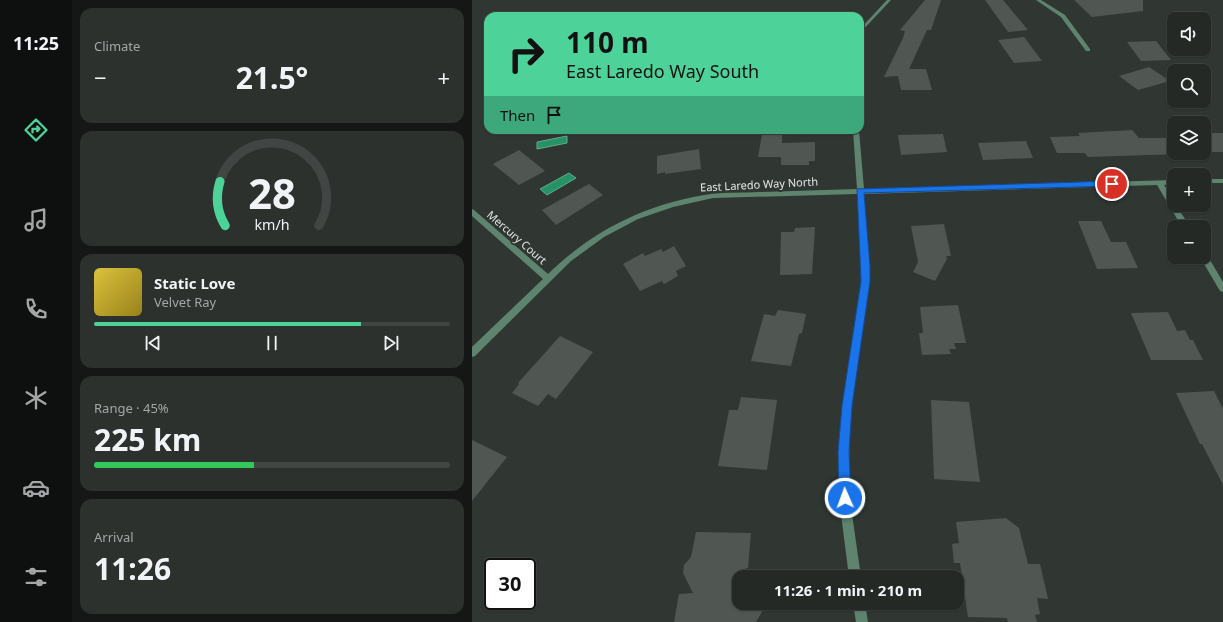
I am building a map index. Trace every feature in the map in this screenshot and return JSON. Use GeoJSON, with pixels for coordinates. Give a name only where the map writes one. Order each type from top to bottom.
{"type":"FeatureCollection","features":[{"type":"Feature","properties":{"kind":"street"},"geometry":{"type":"LineString","coordinates":[[864,28],[889,0]]}},
{"type":"Feature","properties":{"kind":"street"},"geometry":{"type":"LineString","coordinates":[[1038,0],[1062,16],[1088,50]]}},
{"type":"Feature","properties":{"kind":"street"},"geometry":{"type":"LineString","coordinates":[[854,570],[845,513],[844,452],[847,406],[866,281],[856,134]]}},
{"type":"Feature","properties":{"kind":"street"},"geometry":{"type":"LineString","coordinates":[[1211,181],[1223,181]]}},
{"type":"Feature","properties":{"kind":"street"},"geometry":{"type":"LineString","coordinates":[[1159,182],[1182,220]]}},
{"type":"Feature","properties":{"kind":"street","name":"East Laredo Way North"},"geometry":{"type":"LineString","coordinates":[[472,353],[548,278],[584,246],[618,224],[672,204],[713,196],[1167,182]]}},
{"type":"Feature","properties":{"kind":"street","name":"Mercury Court"},"geometry":{"type":"LineString","coordinates":[[472,212],[548,278]]}},
{"type":"Feature","properties":{"kind":"street"},"geometry":{"type":"LineString","coordinates":[[1208,264],[1223,289]]}},
{"type":"Feature","properties":{"kind":"street"},"geometry":{"type":"LineString","coordinates":[[860,610],[862,622]]}},
{"type":"Feature","properties":{"kind":"shaded area"},"geometry":{"type":"Polygon","coordinates":[[[567,136],[567,143],[537,149],[537,142],[567,136]]]}},
{"type":"Feature","properties":{"kind":"shaded area"},"geometry":{"type":"Polygon","coordinates":[[[569,173],[576,178],[547,195],[540,189],[569,173]]]}},
{"type":"Feature","properties":{"kind":"building"},"geometry":{"type":"Polygon","coordinates":[[[925,0],[941,0],[931,30],[927,30],[909,69],[926,69],[932,90],[901,90],[898,76],[884,77],[903,38],[905,31],[900,30],[925,0]]]}},
{"type":"Feature","properties":{"kind":"building"},"geometry":{"type":"Polygon","coordinates":[[[985,0],[1003,0],[1028,30],[1008,32],[985,0]]]}},
{"type":"Feature","properties":{"kind":"building"},"geometry":{"type":"Polygon","coordinates":[[[1074,0],[1143,0],[1143,11],[1092,17],[1074,0]]]}},
{"type":"Feature","properties":{"kind":"building"},"geometry":{"type":"Polygon","coordinates":[[[1024,37],[1042,61],[1014,63],[998,40],[1024,37]]]}},
{"type":"Feature","properties":{"kind":"building"},"geometry":{"type":"Polygon","coordinates":[[[1156,41],[1171,60],[1141,61],[1127,42],[1156,41]]]}},
{"type":"Feature","properties":{"kind":"building"},"geometry":{"type":"Polygon","coordinates":[[[1149,67],[1167,79],[1167,82],[1138,90],[1119,76],[1149,67]]]}},
{"type":"Feature","properties":{"kind":"building"},"geometry":{"type":"Polygon","coordinates":[[[1132,130],[1139,138],[1167,138],[1167,154],[1088,157],[1085,153],[1057,153],[1050,137],[1080,136],[1078,133],[1132,130]]]}},
{"type":"Feature","properties":{"kind":"building"},"geometry":{"type":"Polygon","coordinates":[[[1211,133],[1223,133],[1223,152],[1211,152],[1211,133]]]}},
{"type":"Feature","properties":{"kind":"building"},"geometry":{"type":"Polygon","coordinates":[[[782,134],[782,143],[815,142],[815,161],[809,161],[809,165],[781,165],[781,157],[758,157],[762,135],[782,134]]]}},
{"type":"Feature","properties":{"kind":"building"},"geometry":{"type":"Polygon","coordinates":[[[943,134],[947,152],[901,155],[898,135],[943,134]]]}},
{"type":"Feature","properties":{"kind":"building"},"geometry":{"type":"Polygon","coordinates":[[[1026,141],[1033,158],[983,160],[978,143],[1026,141]]]}},
{"type":"Feature","properties":{"kind":"building"},"geometry":{"type":"Polygon","coordinates":[[[699,149],[701,169],[657,174],[657,156],[699,149]]]}},
{"type":"Feature","properties":{"kind":"building"},"geometry":{"type":"Polygon","coordinates":[[[519,150],[545,171],[519,185],[493,164],[519,150]]]}},
{"type":"Feature","properties":{"kind":"building"},"geometry":{"type":"Polygon","coordinates":[[[589,184],[603,195],[556,225],[542,210],[589,184]]]}},
{"type":"Feature","properties":{"kind":"building"},"geometry":{"type":"Polygon","coordinates":[[[1078,221],[1101,221],[1111,242],[1126,242],[1138,268],[1097,269],[1078,221]]]}},
{"type":"Feature","properties":{"kind":"building"},"geometry":{"type":"Polygon","coordinates":[[[944,224],[951,256],[946,256],[947,259],[935,281],[913,272],[918,262],[911,226],[944,224]]]}},
{"type":"Feature","properties":{"kind":"building"},"geometry":{"type":"Polygon","coordinates":[[[815,227],[812,274],[780,275],[781,232],[794,232],[795,228],[815,227]]]}},
{"type":"Feature","properties":{"kind":"building"},"geometry":{"type":"Polygon","coordinates":[[[674,246],[686,266],[676,271],[678,276],[664,284],[662,281],[640,291],[623,264],[643,253],[645,256],[661,249],[663,252],[674,246]]]}},
{"type":"Feature","properties":{"kind":"building"},"geometry":{"type":"Polygon","coordinates":[[[958,305],[966,343],[954,343],[956,349],[949,349],[951,354],[922,355],[919,333],[923,333],[920,307],[958,305]]]}},
{"type":"Feature","properties":{"kind":"building"},"geometry":{"type":"Polygon","coordinates":[[[778,310],[806,314],[802,333],[799,334],[791,366],[751,361],[764,314],[775,316],[778,310]]]}},
{"type":"Feature","properties":{"kind":"building"},"geometry":{"type":"Polygon","coordinates":[[[1168,312],[1177,331],[1185,330],[1190,340],[1193,340],[1203,360],[1151,360],[1131,313],[1168,312]]]}},
{"type":"Feature","properties":{"kind":"building"},"geometry":{"type":"Polygon","coordinates":[[[560,336],[593,352],[556,399],[548,394],[538,406],[512,393],[519,384],[518,383],[560,336]]]}},
{"type":"Feature","properties":{"kind":"building"},"geometry":{"type":"Polygon","coordinates":[[[1214,391],[1223,409],[1223,485],[1202,444],[1200,444],[1176,393],[1214,391]]]}},
{"type":"Feature","properties":{"kind":"building"},"geometry":{"type":"Polygon","coordinates":[[[741,397],[777,400],[767,470],[718,466],[729,410],[738,410],[741,397]]]}},
{"type":"Feature","properties":{"kind":"building"},"geometry":{"type":"Polygon","coordinates":[[[931,400],[969,402],[980,482],[934,479],[931,400]]]}},
{"type":"Feature","properties":{"kind":"building"},"geometry":{"type":"Polygon","coordinates":[[[472,440],[507,457],[472,501],[472,440]]]}},
{"type":"Feature","properties":{"kind":"building"},"geometry":{"type":"Polygon","coordinates":[[[1006,518],[1019,528],[1028,564],[1040,564],[1048,599],[1037,598],[1040,614],[1035,615],[1037,622],[1008,622],[1007,618],[968,617],[964,590],[964,570],[961,570],[960,563],[954,563],[952,544],[959,543],[956,522],[1006,518]]]}},
{"type":"Feature","properties":{"kind":"building"},"geometry":{"type":"Polygon","coordinates":[[[696,532],[751,533],[748,568],[746,568],[746,570],[732,570],[732,610],[763,610],[756,622],[674,622],[679,594],[693,593],[683,573],[684,565],[691,557],[696,532]]]}},
{"type":"Feature","properties":{"kind":"route"},"geometry":{"type":"LineString","coordinates":[[845,498],[844,452],[847,406],[866,281],[860,191],[1112,184]]}}]}
